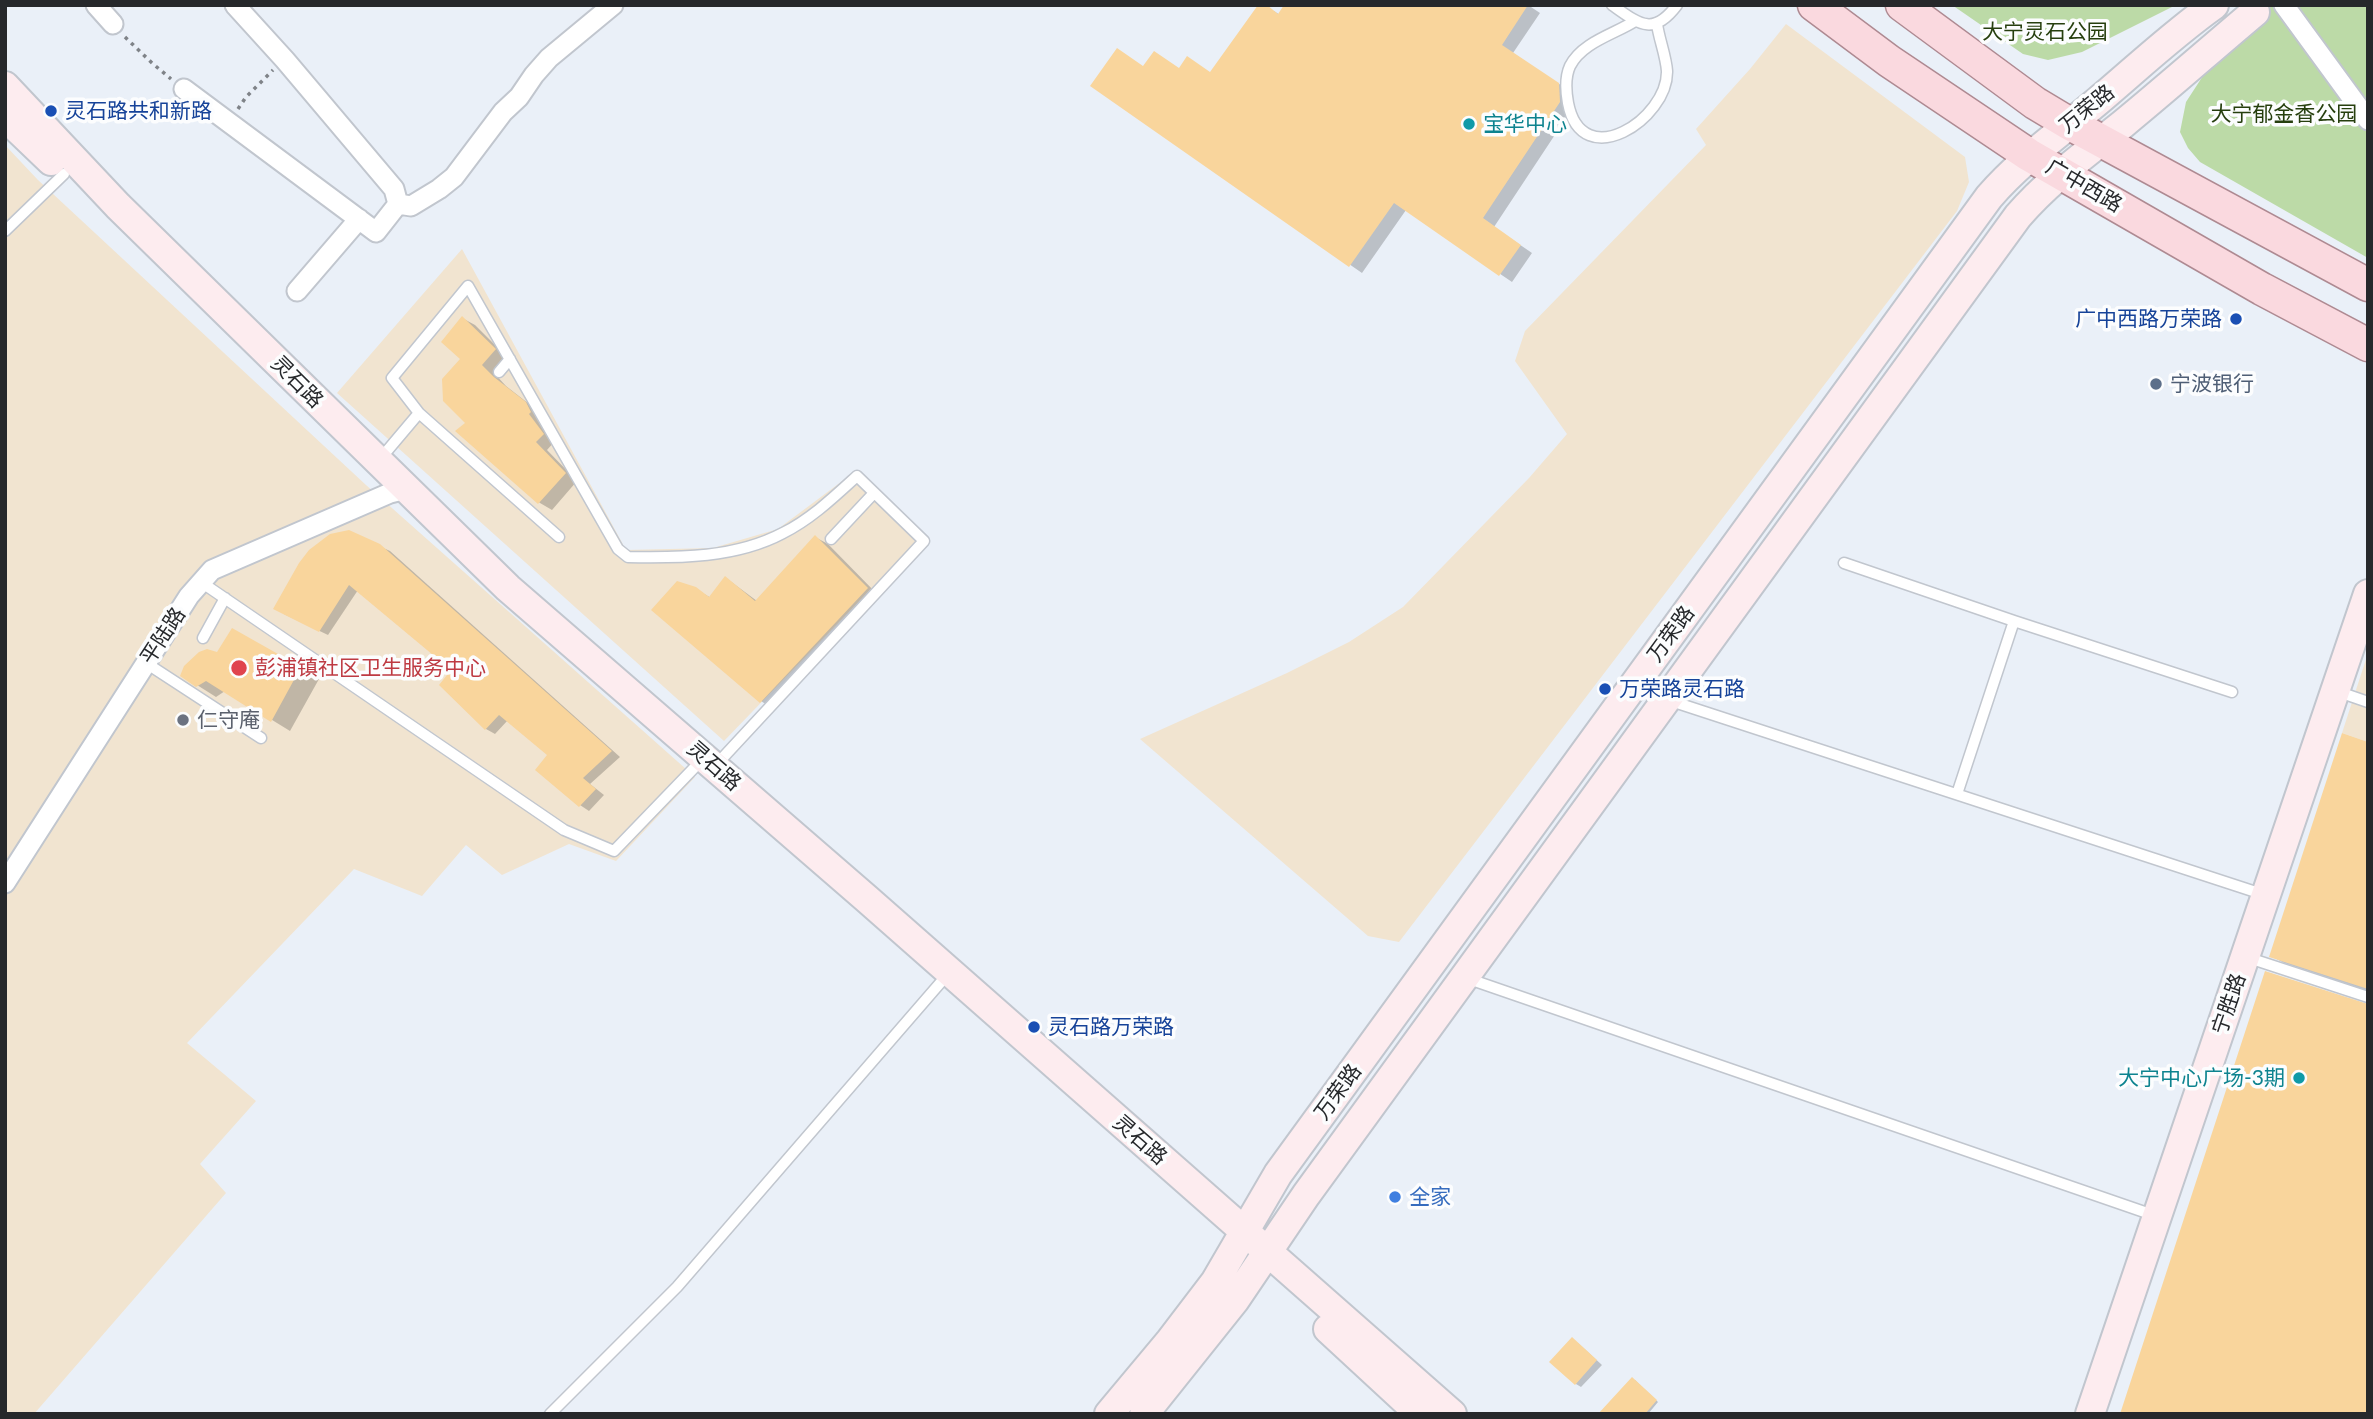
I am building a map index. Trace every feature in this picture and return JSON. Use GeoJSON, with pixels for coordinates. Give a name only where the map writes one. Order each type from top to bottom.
{"type":"FeatureCollection","features":[{"type":"Feature","properties":{"kind":"main road","name":"广中西路"},"geometry":{"type":"LineString","coordinates":[[1814,5],[1889,61],[2029,155],[2262,289],[2368,345]]}},
{"type":"Feature","properties":{"kind":"main road"},"geometry":{"type":"LineString","coordinates":[[1902,5],[2035,103],[2101,142],[2368,285]]}},
{"type":"Feature","properties":{"kind":"main road","name":"万荣路"},"geometry":{"type":"LineString","coordinates":[[1109,1414],[1215,1282],[1278,1174],[1980,208],[2029,155],[2214,5]]}},
{"type":"Feature","properties":{"kind":"main road","name":"万荣路"},"geometry":{"type":"LineString","coordinates":[[1144,1414],[1264,1259],[1307,1195],[2018,216],[2061,173],[2255,12]]}},
{"type":"Feature","properties":{"kind":"main road","name":"灵石路"},"geometry":{"type":"LineString","coordinates":[[5,86],[118,206],[378,461],[398,491]]}},
{"type":"Feature","properties":{"kind":"main road","name":"灵石路"},"geometry":{"type":"LineString","coordinates":[[5,117],[398,491],[941,982],[1241,1238]]}},
{"type":"Feature","properties":{"kind":"main road","name":"宁胜路"},"geometry":{"type":"LineString","coordinates":[[2094,1411],[2157,1216],[2368,594]]}},
{"type":"Feature","properties":{"kind":"main road","name":"灵石路"},"geometry":{"type":"LineString","coordinates":[[704,767],[1241,1238],[1420,1414]]}},
{"type":"Feature","properties":{"kind":"main road","name":"灵石路"},"geometry":{"type":"LineString","coordinates":[[1264,1259],[1452,1414]]}},
{"type":"Feature","properties":{"kind":"street"},"geometry":{"type":"LineString","coordinates":[[96,5],[113,24]]}},
{"type":"Feature","properties":{"kind":"street"},"geometry":{"type":"LineString","coordinates":[[235,5],[394,188],[398,204]]}},
{"type":"Feature","properties":{"kind":"street"},"geometry":{"type":"LineString","coordinates":[[398,204],[411,206],[454,177],[541,67],[613,5]]}},
{"type":"Feature","properties":{"kind":"street"},"geometry":{"type":"LineString","coordinates":[[2284,5],[2314,49],[2361,100],[2368,120]]}},
{"type":"Feature","properties":{"kind":"street"},"geometry":{"type":"LineString","coordinates":[[184,89],[376,232],[398,204]]}},
{"type":"Feature","properties":{"kind":"street"},"geometry":{"type":"LineString","coordinates":[[297,291],[359,219]]}},
{"type":"Feature","properties":{"kind":"street","name":"平陆路"},"geometry":{"type":"LineString","coordinates":[[5,883],[189,596],[212,570],[398,491]]}},
{"type":"Feature","properties":{"kind":"lane"},"geometry":{"type":"LineString","coordinates":[[1612,5],[1635,21],[1650,26],[1662,22],[1677,5]]}},
{"type":"Feature","properties":{"kind":"lane"},"geometry":{"type":"LineString","coordinates":[[1635,21],[1593,43],[1579,54],[1570,66],[1566,81],[1568,102],[1572,119],[1586,135],[1604,140],[1627,131],[1647,114],[1663,94],[1667,71],[1657,24]]}},
{"type":"Feature","properties":{"kind":"lane"},"geometry":{"type":"LineString","coordinates":[[5,231],[64,174]]}},
{"type":"Feature","properties":{"kind":"lane"},"geometry":{"type":"LineString","coordinates":[[201,582],[564,830],[614,851],[704,767],[924,541],[857,476],[819,510],[783,534],[704,556],[628,557],[618,549],[468,286],[392,378],[419,413],[559,537]]}},
{"type":"Feature","properties":{"kind":"lane"},"geometry":{"type":"LineString","coordinates":[[499,372],[510,359]]}},
{"type":"Feature","properties":{"kind":"lane"},"geometry":{"type":"LineString","coordinates":[[378,461],[419,413]]}},
{"type":"Feature","properties":{"kind":"lane"},"geometry":{"type":"LineString","coordinates":[[831,539],[874,494]]}},
{"type":"Feature","properties":{"kind":"lane"},"geometry":{"type":"LineString","coordinates":[[1844,563],[2232,692]]}},
{"type":"Feature","properties":{"kind":"lane"},"geometry":{"type":"LineString","coordinates":[[203,638],[225,598]]}},
{"type":"Feature","properties":{"kind":"lane"},"geometry":{"type":"LineString","coordinates":[[1957,794],[2014,621]]}},
{"type":"Feature","properties":{"kind":"lane"},"geometry":{"type":"LineString","coordinates":[[146,663],[261,738]]}},
{"type":"Feature","properties":{"kind":"lane"},"geometry":{"type":"LineString","coordinates":[[2335,691],[2368,702]]}},
{"type":"Feature","properties":{"kind":"lane"},"geometry":{"type":"LineString","coordinates":[[1667,699],[2266,895]]}},
{"type":"Feature","properties":{"kind":"lane"},"geometry":{"type":"LineString","coordinates":[[2245,956],[2368,997]]}},
{"type":"Feature","properties":{"kind":"lane"},"geometry":{"type":"LineString","coordinates":[[1465,977],[2157,1216]]}},
{"type":"Feature","properties":{"kind":"lane"},"geometry":{"type":"LineString","coordinates":[[550,1414],[677,1287],[941,982]]}},
{"type":"Feature","properties":{"kind":"path"},"geometry":{"type":"LineString","coordinates":[[113,24],[152,63],[184,89]]}},
{"type":"Feature","properties":{"kind":"path"},"geometry":{"type":"LineString","coordinates":[[224,119],[238,110],[246,97],[285,60]]}},
{"type":"Feature","properties":{"kind":"shaded area"},"geometry":{"type":"Polygon","coordinates":[[[1786,24],[1965,157],[1969,182],[1957,211],[1399,942],[1368,936],[1140,739],[1349,642],[1403,607],[1529,478],[1567,434],[1515,361],[1525,331],[1706,145],[1696,129],[1786,24]]]}},
{"type":"Feature","properties":{"kind":"shaded area"},"geometry":{"type":"Polygon","coordinates":[[[5,145],[38,180],[366,485],[695,777],[616,861],[569,844],[502,875],[466,845],[422,896],[354,869],[187,1043],[256,1101],[200,1164],[226,1193],[34,1414],[5,1414],[5,145]]]}},
{"type":"Feature","properties":{"kind":"shaded area"},"geometry":{"type":"Polygon","coordinates":[[[462,249],[626,550],[713,548],[778,529],[857,470],[924,534],[724,741],[337,393],[462,249]]]}},
{"type":"Feature","properties":{"kind":"shaded area"},"geometry":{"type":"Polygon","coordinates":[[[2368,653],[2368,742],[2342,733],[2368,653]]]}},
{"type":"Feature","properties":{"kind":"green space","name":"大宁灵石公园"},"geometry":{"type":"Polygon","coordinates":[[[1952,5],[2176,5],[2082,52],[2048,60],[2023,54],[1952,5]]]}},
{"type":"Feature","properties":{"kind":"green space","name":"大宁郁金香公园"},"geometry":{"type":"Polygon","coordinates":[[[2249,5],[2368,5],[2368,258],[2200,162],[2188,148],[2180,132],[2186,102],[2249,5]]]}},
{"type":"Feature","properties":{"kind":"building"},"geometry":{"type":"Polygon","coordinates":[[[1258,5],[1267,5],[1278,14],[1284,5],[1528,5],[1502,45],[1559,83],[1560,102],[1483,218],[1521,245],[1499,276],[1394,203],[1349,267],[1090,86],[1117,48],[1143,66],[1154,51],[1179,68],[1187,56],[1210,72],[1258,5]]]}},
{"type":"Feature","properties":{"kind":"building"},"geometry":{"type":"Polygon","coordinates":[[[462,316],[496,349],[482,365],[526,402],[531,412],[529,414],[544,434],[536,442],[566,473],[538,504],[455,431],[465,423],[443,401],[442,379],[460,359],[441,342],[462,316]]]}},
{"type":"Feature","properties":{"kind":"building"},"geometry":{"type":"Polygon","coordinates":[[[349,530],[380,544],[612,751],[583,778],[596,789],[579,807],[535,770],[547,755],[499,715],[485,730],[439,685],[451,670],[349,585],[319,632],[273,609],[309,550],[330,534],[349,530]]]}},
{"type":"Feature","properties":{"kind":"building"},"geometry":{"type":"Polygon","coordinates":[[[815,535],[868,588],[760,703],[651,610],[677,581],[696,587],[709,597],[725,576],[755,601],[815,535]]]}},
{"type":"Feature","properties":{"kind":"building"},"geometry":{"type":"Polygon","coordinates":[[[232,628],[301,667],[271,722],[206,681],[196,687],[180,676],[184,666],[199,652],[207,649],[217,652],[232,628]]]}},
{"type":"Feature","properties":{"kind":"building"},"geometry":{"type":"Polygon","coordinates":[[[2342,733],[2368,742],[2368,989],[2269,957],[2342,733]]]}},
{"type":"Feature","properties":{"kind":"building","name":"大宁中心广场-3期"},"geometry":{"type":"Polygon","coordinates":[[[2265,971],[2368,1004],[2368,1414],[2120,1414],[2265,971]]]}},
{"type":"Feature","properties":{"kind":"building"},"geometry":{"type":"Polygon","coordinates":[[[1572,1337],[1597,1360],[1575,1385],[1549,1362],[1572,1337]]]}},
{"type":"Feature","properties":{"kind":"building"},"geometry":{"type":"Polygon","coordinates":[[[1632,1377],[1657,1400],[1645,1414],[1598,1414],[1632,1377]]]}},
{"type":"Feature","properties":{"kind":"place","name":"灵石路共和新路"},"geometry":{"type":"Point","coordinates":[51,111]}},
{"type":"Feature","properties":{"kind":"place","name":"宝华中心"},"geometry":{"type":"Point","coordinates":[1469,124]}},
{"type":"Feature","properties":{"kind":"place","name":"广中西路万荣路"},"geometry":{"type":"Point","coordinates":[2236,319]}},
{"type":"Feature","properties":{"kind":"place","name":"宁波银行"},"geometry":{"type":"Point","coordinates":[2156,384]}},
{"type":"Feature","properties":{"kind":"place","name":"彭浦镇社区卫生服务中心"},"geometry":{"type":"Point","coordinates":[239,668]}},
{"type":"Feature","properties":{"kind":"place","name":"万荣路灵石路"},"geometry":{"type":"Point","coordinates":[1605,689]}},
{"type":"Feature","properties":{"kind":"place","name":"仁守庵"},"geometry":{"type":"Point","coordinates":[183,720]}},
{"type":"Feature","properties":{"kind":"place","name":"灵石路万荣路"},"geometry":{"type":"Point","coordinates":[1034,1027]}},
{"type":"Feature","properties":{"kind":"place","name":"大宁中心广场-3期"},"geometry":{"type":"Point","coordinates":[2299,1078]}},
{"type":"Feature","properties":{"kind":"place","name":"全家"},"geometry":{"type":"Point","coordinates":[1395,1197]}}]}
